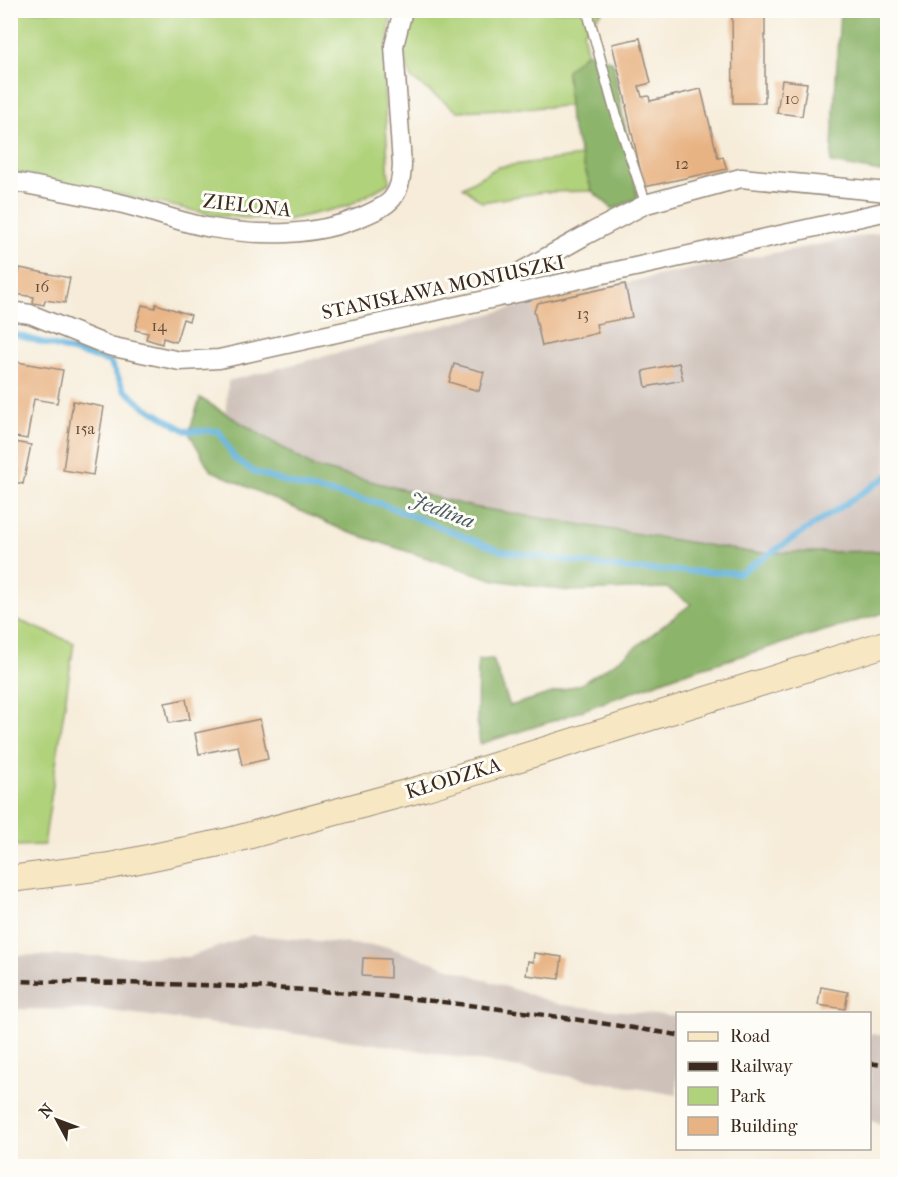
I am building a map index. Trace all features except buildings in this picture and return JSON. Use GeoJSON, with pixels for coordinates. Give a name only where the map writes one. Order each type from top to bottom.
{"type":"FeatureCollection","features":[{"type":"Feature","properties":{"kind":"main road","name":"KŁODZKA"},"geometry":{"type":"LineString","coordinates":[[10,879],[110,866],[252,835],[424,788],[888,643]]}},
{"type":"Feature","properties":{"kind":"street","name":"ZIELONA"},"geometry":{"type":"LineString","coordinates":[[10,181],[119,203],[211,228],[281,235],[333,227],[370,213],[393,199],[401,183],[402,165],[394,46],[403,10]]}},
{"type":"Feature","properties":{"kind":"street"},"geometry":{"type":"LineString","coordinates":[[506,296],[513,276],[646,204],[741,178],[888,192]]}},
{"type":"Feature","properties":{"kind":"street","name":"STANISŁAWA MONIUSZKI"},"geometry":{"type":"LineString","coordinates":[[10,311],[30,314],[109,346],[180,360],[219,358],[888,211]]}},
{"type":"Feature","properties":{"kind":"lane"},"geometry":{"type":"LineString","coordinates":[[587,10],[613,105],[646,204]]}},
{"type":"Feature","properties":{"kind":"shaded area"},"geometry":{"type":"Polygon","coordinates":[[[887,231],[887,566],[540,536],[249,449],[225,423],[228,381],[505,310],[666,274],[887,231]]]}},
{"type":"Feature","properties":{"kind":"shaded area"},"geometry":{"type":"Polygon","coordinates":[[[252,935],[387,947],[561,1005],[676,1016],[676,1095],[385,1045],[102,1010],[11,1009],[11,955],[189,957],[252,935]]]}},
{"type":"Feature","properties":{"kind":"shaded area"},"geometry":{"type":"Polygon","coordinates":[[[871,1034],[887,1036],[887,1125],[871,1121],[871,1034]]]}},
{"type":"Feature","properties":{"kind":"green space"},"geometry":{"type":"Polygon","coordinates":[[[11,11],[392,11],[383,69],[389,183],[348,206],[283,221],[214,215],[11,171],[11,11]]]}},
{"type":"Feature","properties":{"kind":"green space"},"geometry":{"type":"Polygon","coordinates":[[[405,11],[603,11],[583,32],[587,52],[567,71],[569,106],[457,111],[411,78],[401,42],[405,11]]]}},
{"type":"Feature","properties":{"kind":"green space"},"geometry":{"type":"Polygon","coordinates":[[[840,11],[887,11],[887,173],[831,163],[840,11]]]}},
{"type":"Feature","properties":{"kind":"green space"},"geometry":{"type":"Polygon","coordinates":[[[587,52],[613,62],[638,198],[613,209],[592,191],[570,121],[567,70],[587,52]]]}},
{"type":"Feature","properties":{"kind":"green space"},"geometry":{"type":"Polygon","coordinates":[[[581,156],[592,191],[544,192],[482,202],[463,187],[498,167],[581,156]]]}},
{"type":"Feature","properties":{"kind":"green space"},"geometry":{"type":"Polygon","coordinates":[[[200,398],[314,467],[473,507],[755,553],[887,551],[887,612],[678,675],[556,720],[480,744],[477,719],[478,660],[493,659],[510,706],[581,684],[619,660],[691,604],[667,588],[569,591],[495,580],[345,531],[210,470],[189,433],[200,398]]]}},
{"type":"Feature","properties":{"kind":"green space"},"geometry":{"type":"Polygon","coordinates":[[[10,617],[74,643],[44,845],[11,846],[10,617]]]}},
{"type":"Feature","properties":{"kind":"waterway","name":"Jedlina"},"geometry":{"type":"LineString","coordinates":[[10,333],[110,362],[124,389],[142,405],[186,431],[219,431],[234,458],[254,472],[298,486],[379,503],[501,551],[627,569],[740,573],[888,476]]}},
{"type":"Feature","properties":{"kind":"railway"},"geometry":{"type":"LineString","coordinates":[[10,981],[294,989],[377,995],[506,1010],[676,1035]]}},
{"type":"Feature","properties":{"kind":"railway"},"geometry":{"type":"LineString","coordinates":[[871,1063],[888,1066]]}}]}
